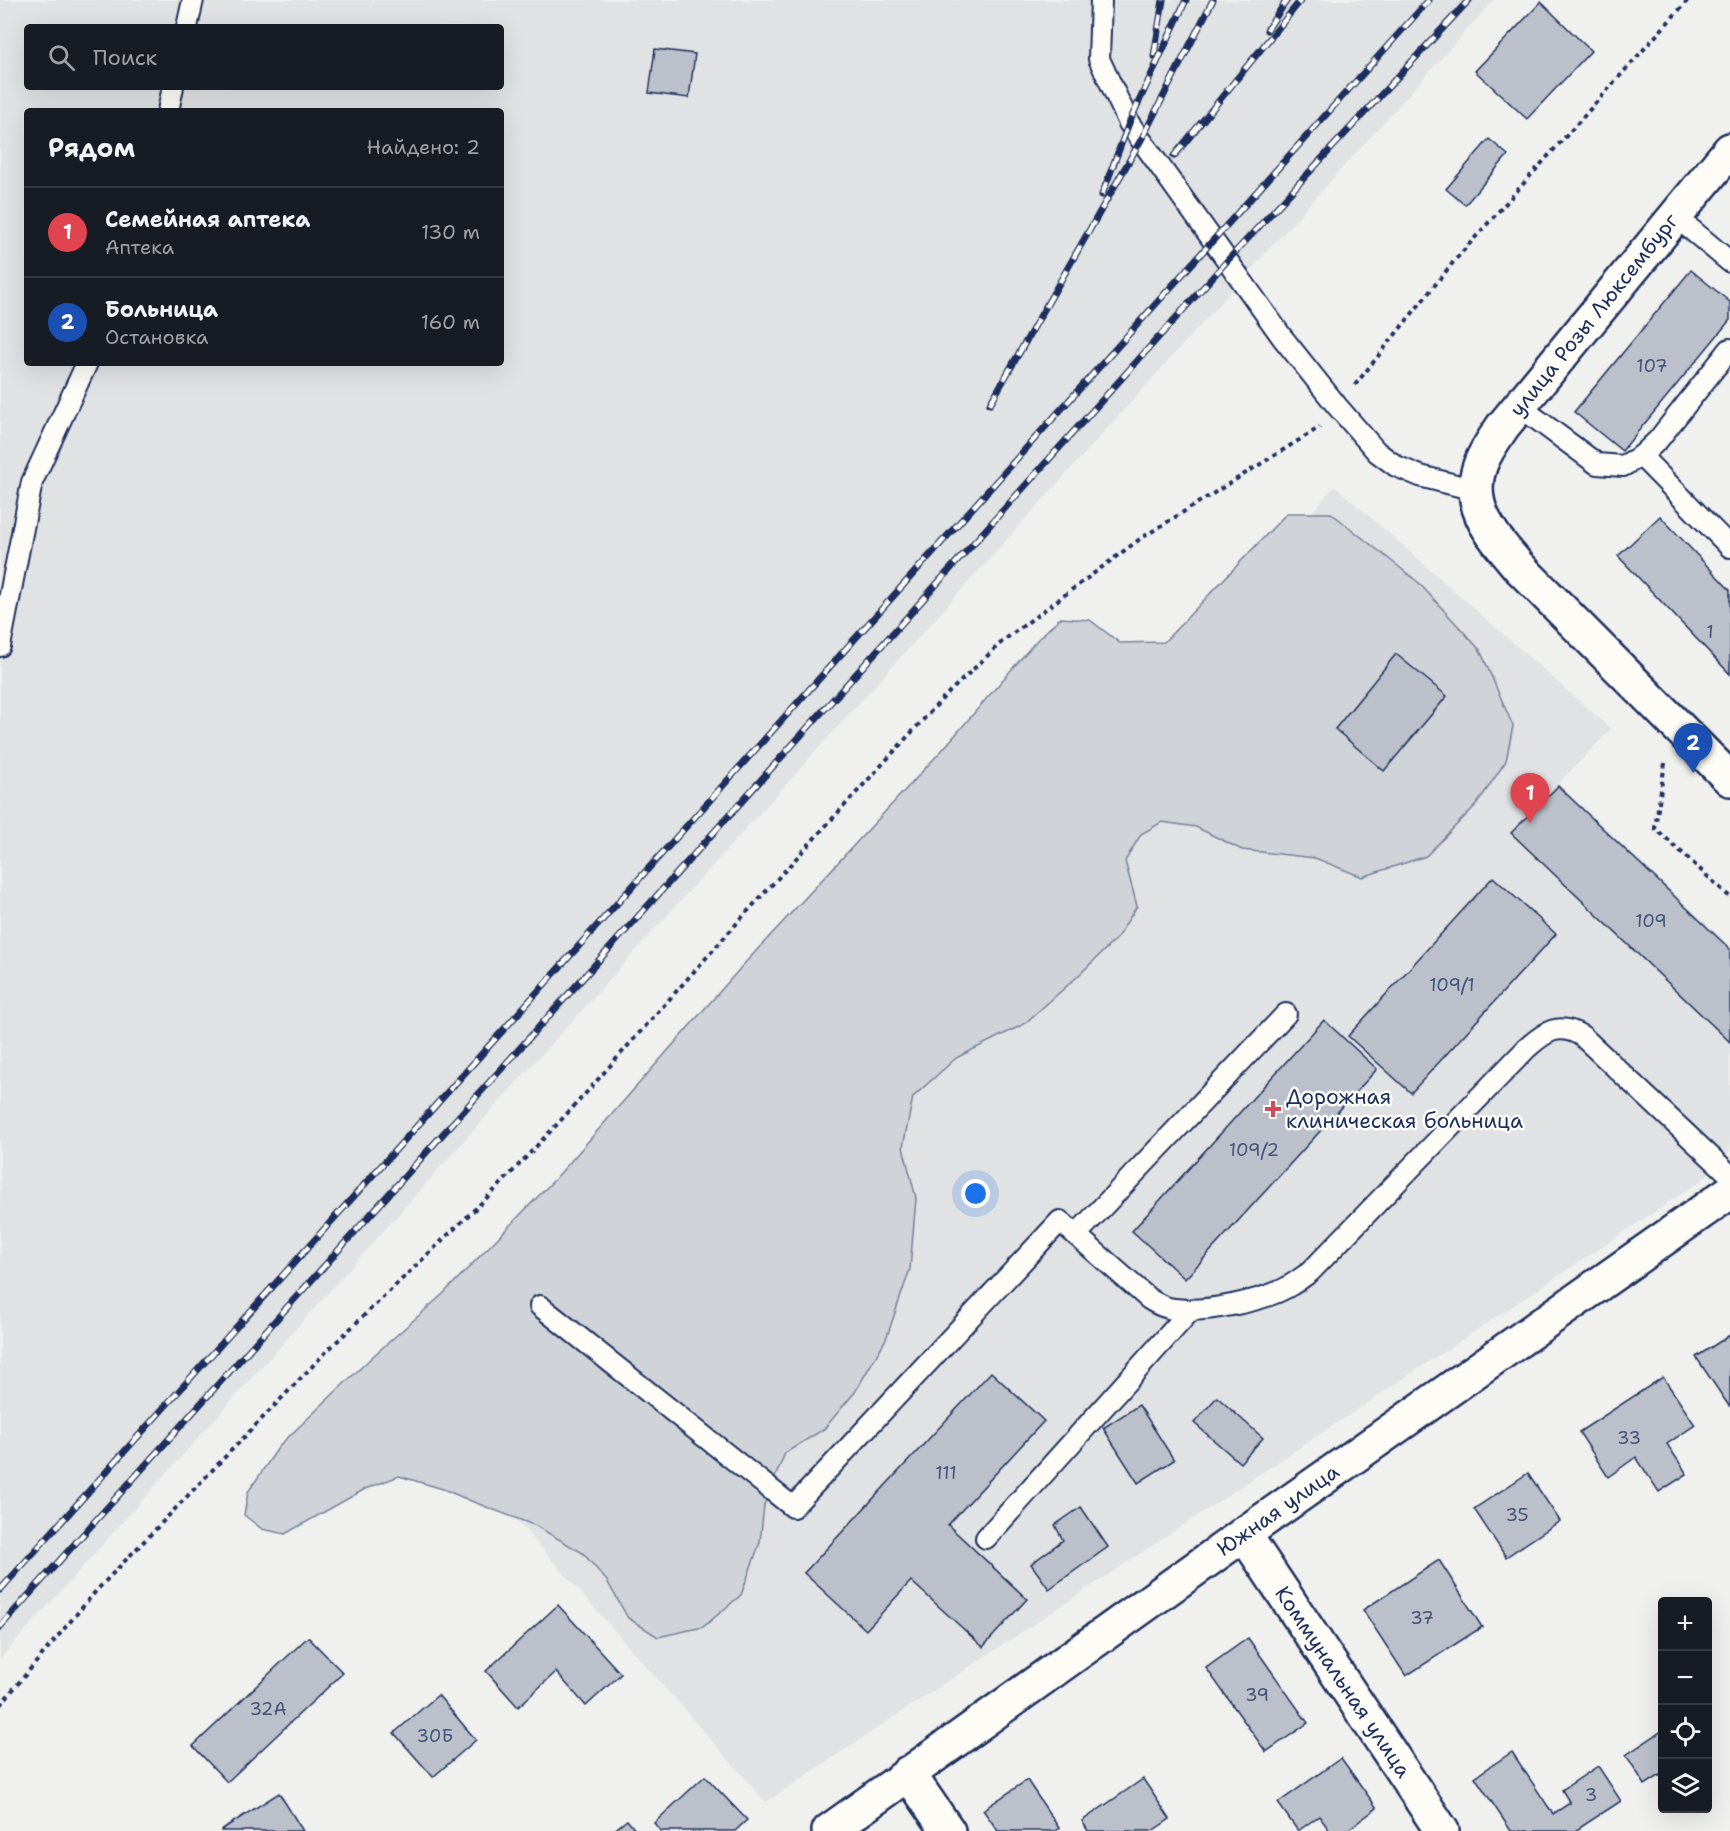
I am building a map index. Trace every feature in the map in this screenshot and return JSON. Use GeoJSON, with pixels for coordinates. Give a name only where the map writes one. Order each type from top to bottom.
{"type":"FeatureCollection","features":[{"type":"Feature","properties":{"kind":"street","name":"улица Розы Люксембург"},"geometry":{"type":"LineString","coordinates":[[1474,490],[1482,461],[1503,426],[1730,150]]}},
{"type":"Feature","properties":{"kind":"street"},"geometry":{"type":"LineString","coordinates":[[1474,490],[1480,512],[1497,542],[1730,779]]}},
{"type":"Feature","properties":{"kind":"street","name":"Южная улица"},"geometry":{"type":"LineString","coordinates":[[829,1831],[1244,1534],[1730,1192]]}},
{"type":"Feature","properties":{"kind":"street","name":"Коммунальная улица"},"geometry":{"type":"LineString","coordinates":[[1244,1534],[1442,1831]]}},
{"type":"Feature","properties":{"kind":"street"},"geometry":{"type":"LineString","coordinates":[[908,1773],[948,1831]]}},
{"type":"Feature","properties":{"kind":"lane"},"geometry":{"type":"LineString","coordinates":[[188,24],[193,0]]}},
{"type":"Feature","properties":{"kind":"lane"},"geometry":{"type":"LineString","coordinates":[[1101,0],[1100,59],[1129,123],[1282,337],[1377,452],[1396,466],[1420,476],[1474,490]]}},
{"type":"Feature","properties":{"kind":"lane"},"geometry":{"type":"LineString","coordinates":[[169,108],[172,90]]}},
{"type":"Feature","properties":{"kind":"lane"},"geometry":{"type":"LineString","coordinates":[[1676,216],[1730,262]]}},
{"type":"Feature","properties":{"kind":"lane"},"geometry":{"type":"LineString","coordinates":[[1519,406],[1597,464],[1623,466],[1641,456],[1658,440],[1730,349]]}},
{"type":"Feature","properties":{"kind":"lane"},"geometry":{"type":"LineString","coordinates":[[0,646],[32,482],[86,366]]}},
{"type":"Feature","properties":{"kind":"lane"},"geometry":{"type":"LineString","coordinates":[[1641,456],[1730,547]]}},
{"type":"Feature","properties":{"kind":"lane"},"geometry":{"type":"LineString","coordinates":[[1076,1235],[1286,1014]]}},
{"type":"Feature","properties":{"kind":"lane"},"geometry":{"type":"LineString","coordinates":[[540,1306],[794,1507],[1060,1221],[1149,1299],[1162,1307],[1191,1310],[1250,1301],[1272,1294],[1291,1286],[1310,1272],[1527,1047],[1542,1035],[1558,1029],[1570,1029],[1582,1036],[1730,1175]]}},
{"type":"Feature","properties":{"kind":"lane"},"geometry":{"type":"LineString","coordinates":[[986,1538],[1191,1310]]}},
{"type":"Feature","properties":{"kind":"path"},"geometry":{"type":"LineString","coordinates":[[1337,406],[1455,260],[1688,0]]}},
{"type":"Feature","properties":{"kind":"path"},"geometry":{"type":"LineString","coordinates":[[0,1705],[96,1591],[303,1376],[500,1185],[531,1152],[944,697],[1004,640],[1140,539],[1321,426]]}},
{"type":"Feature","properties":{"kind":"path"},"geometry":{"type":"LineString","coordinates":[[1666,754],[1655,828],[1730,897]]}},
{"type":"Feature","properties":{"kind":"shaded area"},"geometry":{"type":"Polygon","coordinates":[[[0,0],[1494,0],[508,1092],[0,1659],[0,0]]]}},
{"type":"Feature","properties":{"kind":"shaded area","name":"Дорожная клиническая больница"},"geometry":{"type":"Polygon","coordinates":[[[1335,486],[1611,729],[1558,784],[1730,946],[1730,1151],[1701,1181],[766,1802],[477,1475],[856,1026],[1335,486]]]}},
{"type":"Feature","properties":{"kind":"shaded area"},"geometry":{"type":"Polygon","coordinates":[[[1287,513],[1331,513],[1418,582],[1480,650],[1513,726],[1506,761],[1477,804],[1426,856],[1362,877],[1315,858],[1242,850],[1196,827],[1162,822],[1141,834],[1125,861],[1137,906],[1117,938],[1024,1024],[956,1058],[913,1097],[903,1147],[916,1198],[910,1269],[886,1339],[855,1392],[824,1429],[785,1453],[764,1505],[760,1542],[741,1595],[703,1627],[658,1637],[628,1618],[607,1581],[583,1553],[536,1526],[443,1489],[399,1476],[365,1489],[285,1534],[262,1529],[244,1515],[248,1492],[280,1445],[372,1357],[443,1294],[556,1178],[744,964],[944,748],[1037,640],[1060,618],[1090,620],[1120,643],[1164,642],[1287,513]]]}},
{"type":"Feature","properties":{"kind":"building"},"geometry":{"type":"Polygon","coordinates":[[[1541,2],[1591,51],[1527,119],[1475,71],[1541,2]]]}},
{"type":"Feature","properties":{"kind":"building"},"geometry":{"type":"Polygon","coordinates":[[[655,49],[695,54],[689,98],[649,93],[655,49]]]}},
{"type":"Feature","properties":{"kind":"building"},"geometry":{"type":"Polygon","coordinates":[[[1489,139],[1508,155],[1465,205],[1446,189],[1489,139]]]}},
{"type":"Feature","properties":{"kind":"building"},"geometry":{"type":"Polygon","coordinates":[[[1691,270],[1730,302],[1730,320],[1622,451],[1574,412],[1691,270]]]}},
{"type":"Feature","properties":{"kind":"building"},"geometry":{"type":"Polygon","coordinates":[[[1660,516],[1730,590],[1730,674],[1618,556],[1660,516]]]}},
{"type":"Feature","properties":{"kind":"building"},"geometry":{"type":"Polygon","coordinates":[[[1396,654],[1447,696],[1384,771],[1335,729],[1396,654]]]}},
{"type":"Feature","properties":{"kind":"building"},"geometry":{"type":"Polygon","coordinates":[[[1558,786],[1730,949],[1730,1042],[1511,833],[1558,786]]]}},
{"type":"Feature","properties":{"kind":"building"},"geometry":{"type":"Polygon","coordinates":[[[1493,877],[1556,934],[1411,1093],[1348,1036],[1493,877]]]}},
{"type":"Feature","properties":{"kind":"building"},"geometry":{"type":"Polygon","coordinates":[[[1324,1020],[1377,1069],[1185,1279],[1132,1231],[1324,1020]]]}},
{"type":"Feature","properties":{"kind":"building"},"geometry":{"type":"Polygon","coordinates":[[[1730,1335],[1730,1405],[1729,1406],[1696,1357],[1730,1335]]]}},
{"type":"Feature","properties":{"kind":"building"},"geometry":{"type":"Polygon","coordinates":[[[991,1372],[1044,1421],[948,1525],[1027,1599],[983,1647],[911,1581],[866,1630],[804,1573],[991,1372]]]}},
{"type":"Feature","properties":{"kind":"building"},"geometry":{"type":"Polygon","coordinates":[[[1663,1377],[1695,1425],[1667,1444],[1687,1474],[1659,1492],[1636,1457],[1608,1477],[1579,1432],[1663,1377]]]}},
{"type":"Feature","properties":{"kind":"building"},"geometry":{"type":"Polygon","coordinates":[[[1217,1397],[1263,1438],[1240,1463],[1194,1423],[1217,1397]]]}},
{"type":"Feature","properties":{"kind":"building"},"geometry":{"type":"Polygon","coordinates":[[[1139,1405],[1174,1460],[1138,1483],[1103,1428],[1139,1405]]]}},
{"type":"Feature","properties":{"kind":"building"},"geometry":{"type":"Polygon","coordinates":[[[1528,1473],[1560,1521],[1506,1557],[1474,1509],[1528,1473]]]}},
{"type":"Feature","properties":{"kind":"building"},"geometry":{"type":"Polygon","coordinates":[[[1081,1507],[1108,1547],[1049,1589],[1031,1564],[1063,1540],[1055,1525],[1081,1507]]]}},
{"type":"Feature","properties":{"kind":"building"},"geometry":{"type":"Polygon","coordinates":[[[1439,1560],[1482,1627],[1406,1676],[1363,1610],[1439,1560]]]}},
{"type":"Feature","properties":{"kind":"building"},"geometry":{"type":"Polygon","coordinates":[[[558,1605],[621,1674],[586,1706],[556,1672],[518,1707],[486,1671],[558,1605]]]}},
{"type":"Feature","properties":{"kind":"building"},"geometry":{"type":"Polygon","coordinates":[[[308,1637],[343,1673],[227,1782],[193,1746],[308,1637]]]}},
{"type":"Feature","properties":{"kind":"building"},"geometry":{"type":"Polygon","coordinates":[[[1248,1638],[1308,1723],[1266,1752],[1206,1668],[1248,1638]]]}},
{"type":"Feature","properties":{"kind":"building"},"geometry":{"type":"Polygon","coordinates":[[[438,1695],[476,1740],[433,1777],[394,1733],[438,1695]]]}},
{"type":"Feature","properties":{"kind":"building"},"geometry":{"type":"Polygon","coordinates":[[[1658,1734],[1658,1777],[1645,1785],[1626,1755],[1658,1734]]]}},
{"type":"Feature","properties":{"kind":"building"},"geometry":{"type":"Polygon","coordinates":[[[1512,1752],[1553,1814],[1570,1803],[1562,1790],[1598,1766],[1621,1801],[1575,1831],[1511,1831],[1475,1777],[1512,1752]]]}},
{"type":"Feature","properties":{"kind":"building"},"geometry":{"type":"Polygon","coordinates":[[[1341,1758],[1377,1808],[1346,1831],[1330,1831],[1319,1816],[1298,1831],[1278,1803],[1341,1758]]]}},
{"type":"Feature","properties":{"kind":"building"},"geometry":{"type":"Polygon","coordinates":[[[705,1776],[747,1820],[735,1831],[661,1831],[654,1823],[705,1776]]]}},
{"type":"Feature","properties":{"kind":"building"},"geometry":{"type":"Polygon","coordinates":[[[1143,1779],[1170,1819],[1152,1831],[1088,1831],[1082,1821],[1143,1779]]]}},
{"type":"Feature","properties":{"kind":"building"},"geometry":{"type":"Polygon","coordinates":[[[1027,1780],[1059,1828],[1055,1831],[998,1831],[983,1810],[1027,1780]]]}},
{"type":"Feature","properties":{"kind":"building"},"geometry":{"type":"Polygon","coordinates":[[[279,1793],[303,1831],[221,1831],[221,1830],[279,1793]]]}},
{"type":"Feature","properties":{"kind":"building"},"geometry":{"type":"Polygon","coordinates":[[[627,1820],[636,1831],[613,1831],[627,1820]]]}},
{"type":"Feature","properties":{"kind":"railway"},"geometry":{"type":"LineString","coordinates":[[1154,56],[1163,0]]}},
{"type":"Feature","properties":{"kind":"railway"},"geometry":{"type":"LineString","coordinates":[[1102,195],[1129,123],[1186,0]]}},
{"type":"Feature","properties":{"kind":"railway"},"geometry":{"type":"LineString","coordinates":[[990,404],[1141,140],[1213,0]]}},
{"type":"Feature","properties":{"kind":"railway"},"geometry":{"type":"LineString","coordinates":[[1267,30],[1287,0]]}},
{"type":"Feature","properties":{"kind":"railway"},"geometry":{"type":"LineString","coordinates":[[1174,156],[1301,0]]}},
{"type":"Feature","properties":{"kind":"railway"},"geometry":{"type":"LineString","coordinates":[[0,1590],[1429,0]]}},
{"type":"Feature","properties":{"kind":"railway"},"geometry":{"type":"LineString","coordinates":[[0,1627],[1227,261],[1469,0]]}},
{"type":"Feature","properties":{"kind":"place","name":"Больница"},"geometry":{"type":"Point","coordinates":[1693,773]}},
{"type":"Feature","properties":{"kind":"place","name":"Семейная аптека"},"geometry":{"type":"Point","coordinates":[1530,823]}},
{"type":"Feature","properties":{"kind":"place","name":"Дорожная клиническая больница"},"geometry":{"type":"Point","coordinates":[1273,1109]}}]}
